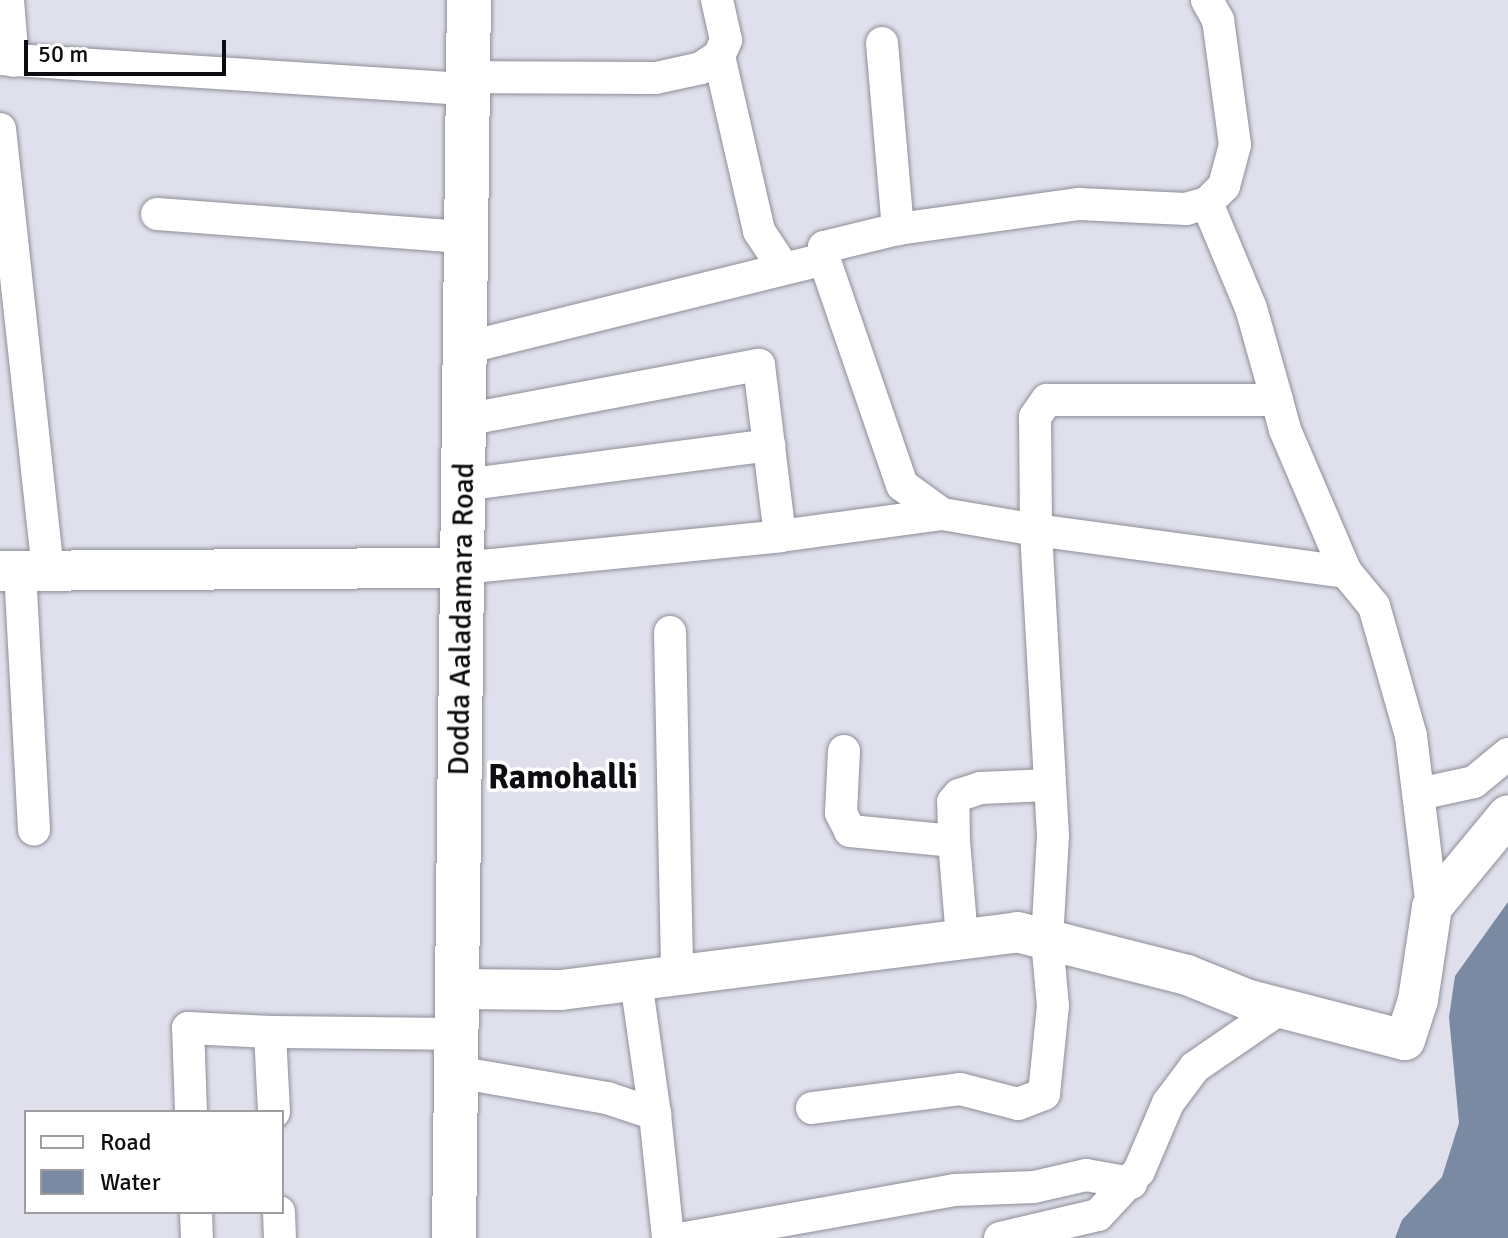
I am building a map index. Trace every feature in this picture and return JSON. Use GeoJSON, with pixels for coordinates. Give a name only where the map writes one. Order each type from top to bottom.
{"type":"FeatureCollection","features":[{"type":"Feature","properties":{"kind":"main road","name":"Dodda Aaladamara Road"},"geometry":{"type":"LineString","coordinates":[[454,1238],[469,0]]}},
{"type":"Feature","properties":{"kind":"street"},"geometry":{"type":"LineString","coordinates":[[8,0],[6,60],[468,83],[656,78],[701,68],[719,56]]}},
{"type":"Feature","properties":{"kind":"street"},"geometry":{"type":"LineString","coordinates":[[717,0],[726,25],[719,56],[759,231],[784,269]]}},
{"type":"Feature","properties":{"kind":"street"},"geometry":{"type":"LineString","coordinates":[[942,514],[902,485],[824,259],[824,247],[898,229],[1079,204],[1186,209],[1207,203],[1224,186],[1235,145],[1218,20],[1207,0]]}},
{"type":"Feature","properties":{"kind":"street"},"geometry":{"type":"LineString","coordinates":[[882,43],[898,229]]}},
{"type":"Feature","properties":{"kind":"street"},"geometry":{"type":"LineString","coordinates":[[0,129],[34,830]]}},
{"type":"Feature","properties":{"kind":"street"},"geometry":{"type":"LineString","coordinates":[[457,989],[561,990],[1017,932],[1187,975],[1281,1008],[1405,1040],[1418,1000],[1432,907],[1411,736],[1374,606],[1346,572],[1285,430],[1251,308],[1207,203]]}},
{"type":"Feature","properties":{"kind":"street"},"geometry":{"type":"LineString","coordinates":[[157,214],[466,237]]}},
{"type":"Feature","properties":{"kind":"street"},"geometry":{"type":"LineString","coordinates":[[465,348],[824,259]]}},
{"type":"Feature","properties":{"kind":"street"},"geometry":{"type":"LineString","coordinates":[[464,420],[759,365],[780,536]]}},
{"type":"Feature","properties":{"kind":"street"},"geometry":{"type":"LineString","coordinates":[[812,1108],[960,1089],[1018,1104],[1044,1094],[1053,1006],[1047,940],[1050,785],[1036,530],[1035,417],[1047,400],[1277,400]]}},
{"type":"Feature","properties":{"kind":"street"},"geometry":{"type":"LineString","coordinates":[[463,485],[769,445]]}},
{"type":"Feature","properties":{"kind":"street"},"geometry":{"type":"LineString","coordinates":[[23,571],[462,568],[780,536],[942,514],[1036,530],[1346,572]]}},
{"type":"Feature","properties":{"kind":"street"},"geometry":{"type":"LineString","coordinates":[[670,632],[677,976]]}},
{"type":"Feature","properties":{"kind":"street"},"geometry":{"type":"LineString","coordinates":[[844,751],[841,813],[850,831],[954,841]]}},
{"type":"Feature","properties":{"kind":"street"},"geometry":{"type":"LineString","coordinates":[[1419,794],[1474,782],[1508,754]]}},
{"type":"Feature","properties":{"kind":"street"},"geometry":{"type":"LineString","coordinates":[[962,939],[953,802],[959,795],[980,788],[1050,785]]}},
{"type":"Feature","properties":{"kind":"street"},"geometry":{"type":"LineString","coordinates":[[1432,907],[1508,815]]}},
{"type":"Feature","properties":{"kind":"street"},"geometry":{"type":"LineString","coordinates":[[636,981],[655,1114],[668,1238]]}},
{"type":"Feature","properties":{"kind":"street"},"geometry":{"type":"LineString","coordinates":[[990,1188],[1000,1238],[1098,1215],[1131,1183],[1168,1103],[1195,1067],[1281,1008]]}},
{"type":"Feature","properties":{"kind":"street"},"geometry":{"type":"LineString","coordinates":[[191,1110],[188,1028],[270,1032],[456,1053],[655,1114]]}},
{"type":"Feature","properties":{"kind":"street"},"geometry":{"type":"LineString","coordinates":[[270,1032],[274,1110]]}},
{"type":"Feature","properties":{"kind":"street"},"geometry":{"type":"LineString","coordinates":[[685,1238],[884,1200],[990,1188],[1034,1187],[1086,1175],[1131,1183]]}},
{"type":"Feature","properties":{"kind":"street"},"geometry":{"type":"LineString","coordinates":[[196,1214],[197,1238]]}},
{"type":"Feature","properties":{"kind":"street"},"geometry":{"type":"LineString","coordinates":[[279,1214],[280,1238]]}},
{"type":"Feature","properties":{"kind":"water"},"geometry":{"type":"Polygon","coordinates":[[[1508,902],[1508,1238],[1395,1238],[1402,1220],[1442,1177],[1459,1123],[1449,1017],[1455,976],[1508,902]]]}},
{"type":"Feature","properties":{"kind":"district","name":"Ramohalli"},"geometry":{"type":"Point","coordinates":[563,778]}}]}
